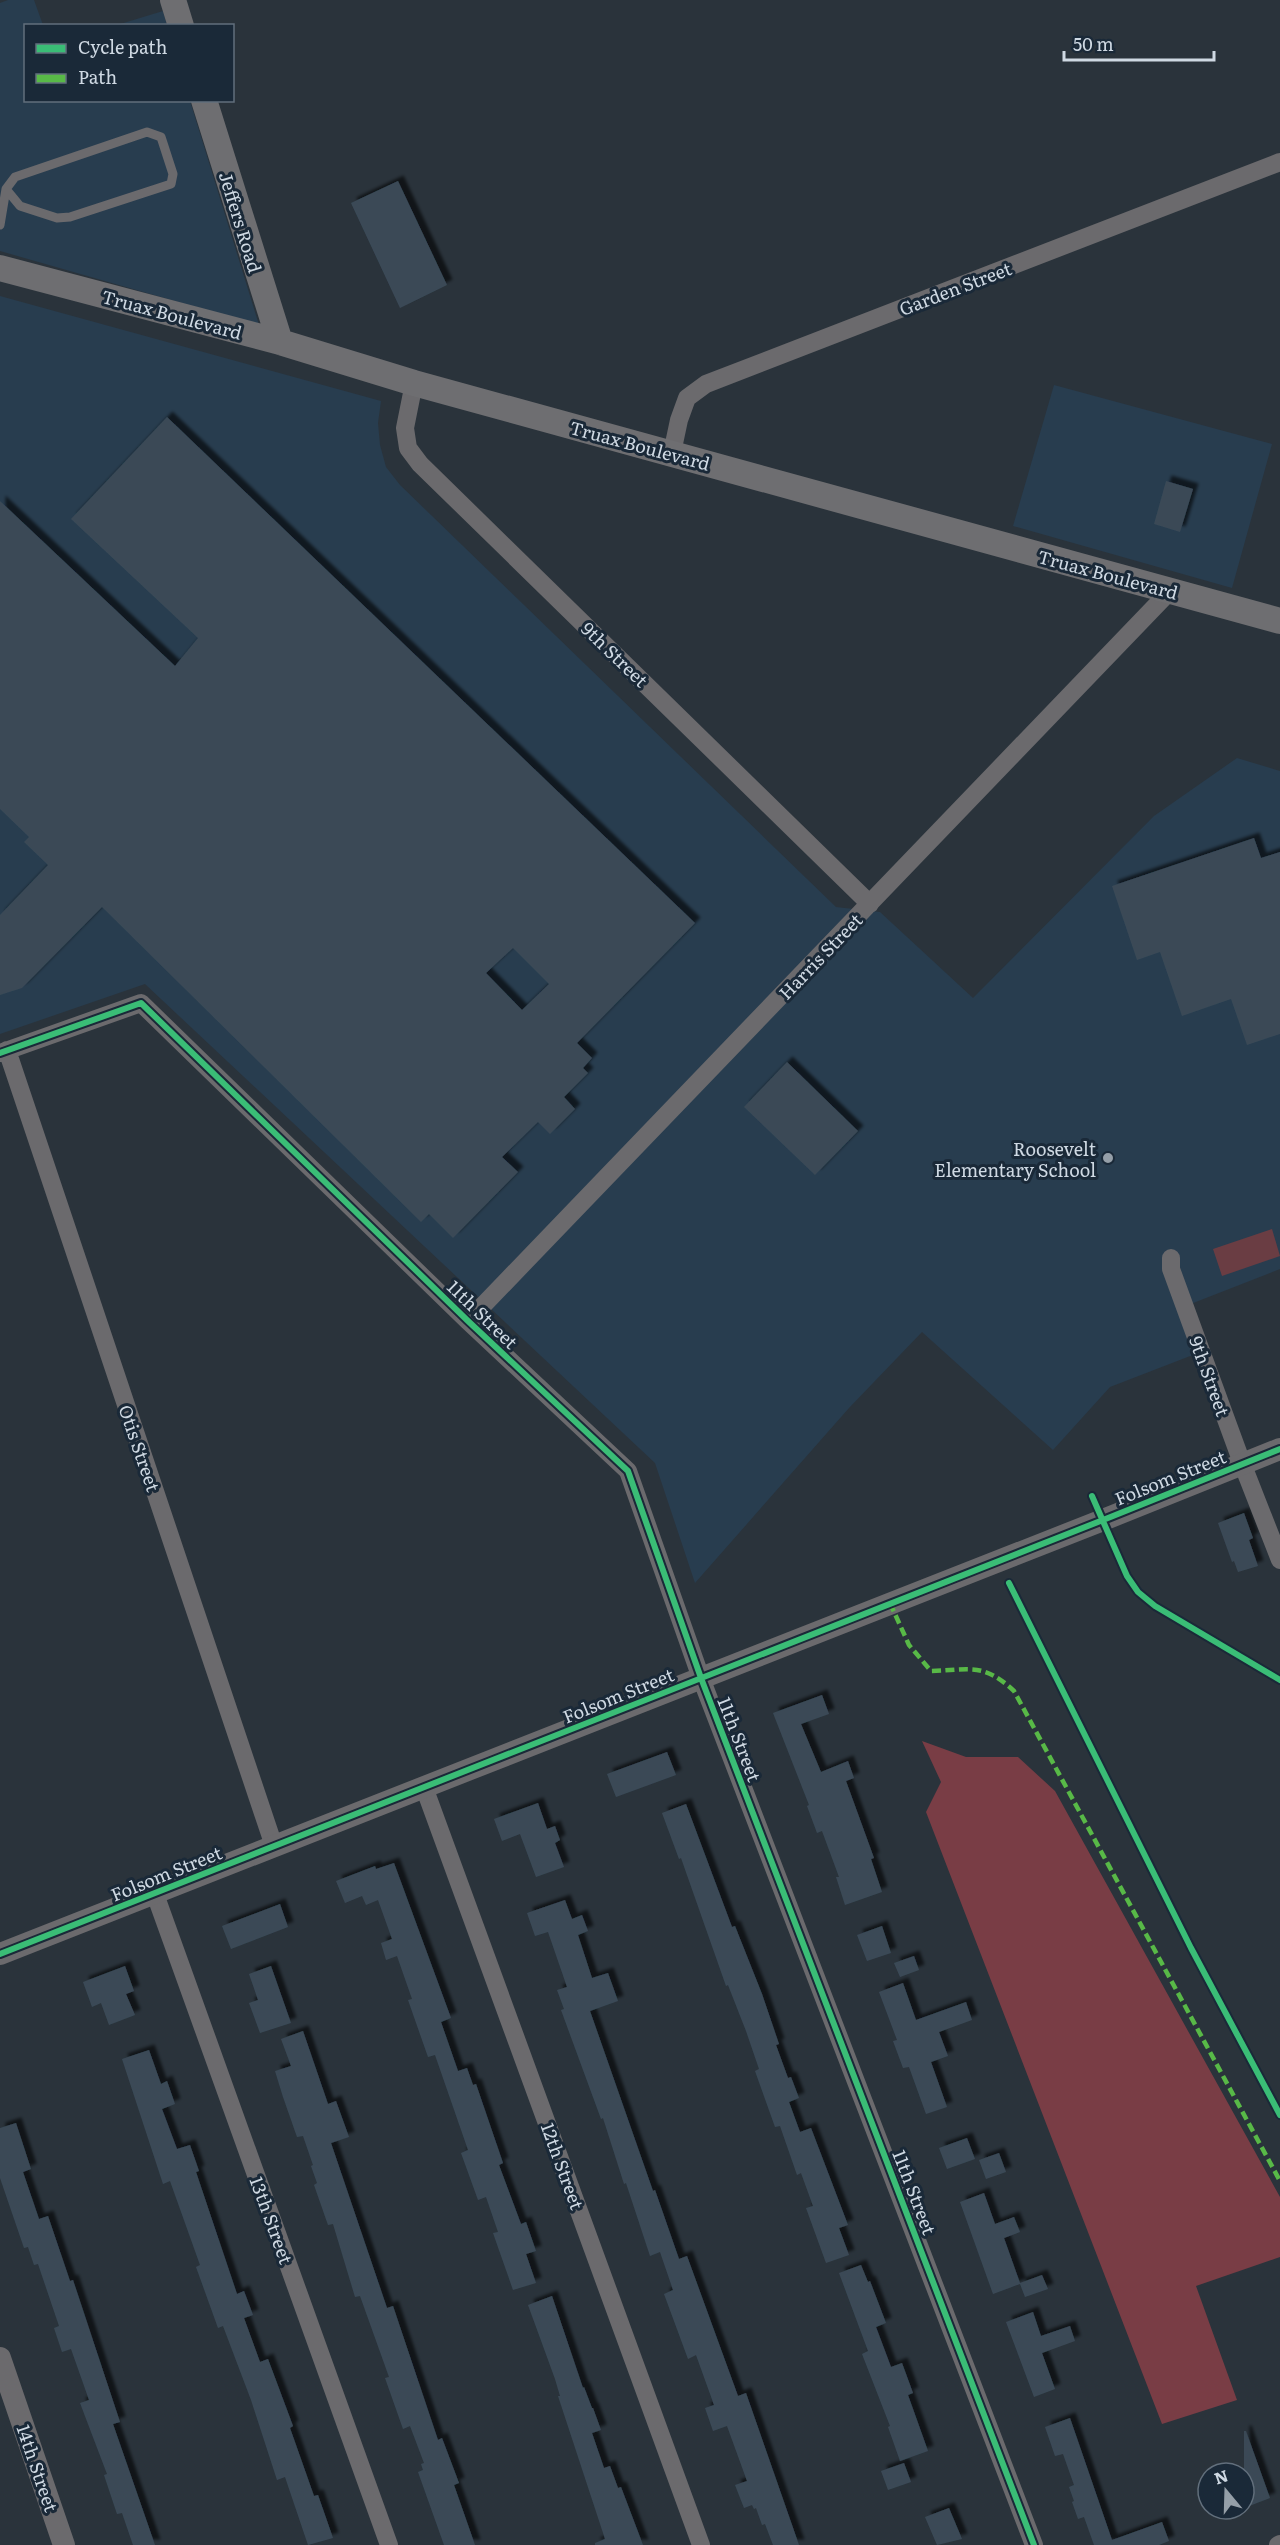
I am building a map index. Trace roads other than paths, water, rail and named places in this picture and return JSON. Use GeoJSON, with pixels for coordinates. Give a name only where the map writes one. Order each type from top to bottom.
{"type":"FeatureCollection","features":[{"type":"Feature","properties":{"kind":"main road"},"geometry":{"type":"LineString","coordinates":[[173,0],[180,24]]}},
{"type":"Feature","properties":{"kind":"main road","name":"Jeffers Road"},"geometry":{"type":"LineString","coordinates":[[205,102],[280,342]]}},
{"type":"Feature","properties":{"kind":"main road","name":"Truax Boulevard"},"geometry":{"type":"LineString","coordinates":[[0,268],[280,342],[414,383],[1280,621]]}},
{"type":"Feature","properties":{"kind":"street","name":"Garden Street"},"geometry":{"type":"LineString","coordinates":[[672,453],[679,420],[687,398],[706,384],[1280,162]]}},
{"type":"Feature","properties":{"kind":"street","name":"9th Street"},"geometry":{"type":"LineString","coordinates":[[414,383],[405,428],[408,448],[420,464],[870,904]]}},
{"type":"Feature","properties":{"kind":"street","name":"Harris Street"},"geometry":{"type":"LineString","coordinates":[[468,1321],[1170,591]]}},
{"type":"Feature","properties":{"kind":"street","name":"11th Street"},"geometry":{"type":"LineString","coordinates":[[3,1051],[141,1002],[468,1321],[628,1471],[701,1678],[1034,2545]]}},
{"type":"Feature","properties":{"kind":"street","name":"Otis Street"},"geometry":{"type":"LineString","coordinates":[[3,1051],[274,1846]]}},
{"type":"Feature","properties":{"kind":"street","name":"9th Street"},"geometry":{"type":"LineString","coordinates":[[1172,1258],[1172,1269],[1242,1463],[1280,1560]]}},
{"type":"Feature","properties":{"kind":"street","name":"Folsom Street"},"geometry":{"type":"LineString","coordinates":[[0,1954],[1280,1449]]}},
{"type":"Feature","properties":{"kind":"street","name":"12th Street"},"geometry":{"type":"LineString","coordinates":[[424,1787],[701,2545]]}},
{"type":"Feature","properties":{"kind":"street","name":"13th Street"},"geometry":{"type":"LineString","coordinates":[[155,1894],[389,2545]]}},
{"type":"Feature","properties":{"kind":"street","name":"14th Street"},"geometry":{"type":"LineString","coordinates":[[0,2358],[64,2545]]}},
{"type":"Feature","properties":{"kind":"lane"},"geometry":{"type":"LineString","coordinates":[[0,225],[6,189],[15,177],[147,132],[161,137],[173,174],[171,184],[70,217],[57,218],[20,206],[6,189]]}},
{"type":"Feature","properties":{"kind":"place","name":"Roosevelt Elementary School"},"geometry":{"type":"Point","coordinates":[1108,1158]}}]}
